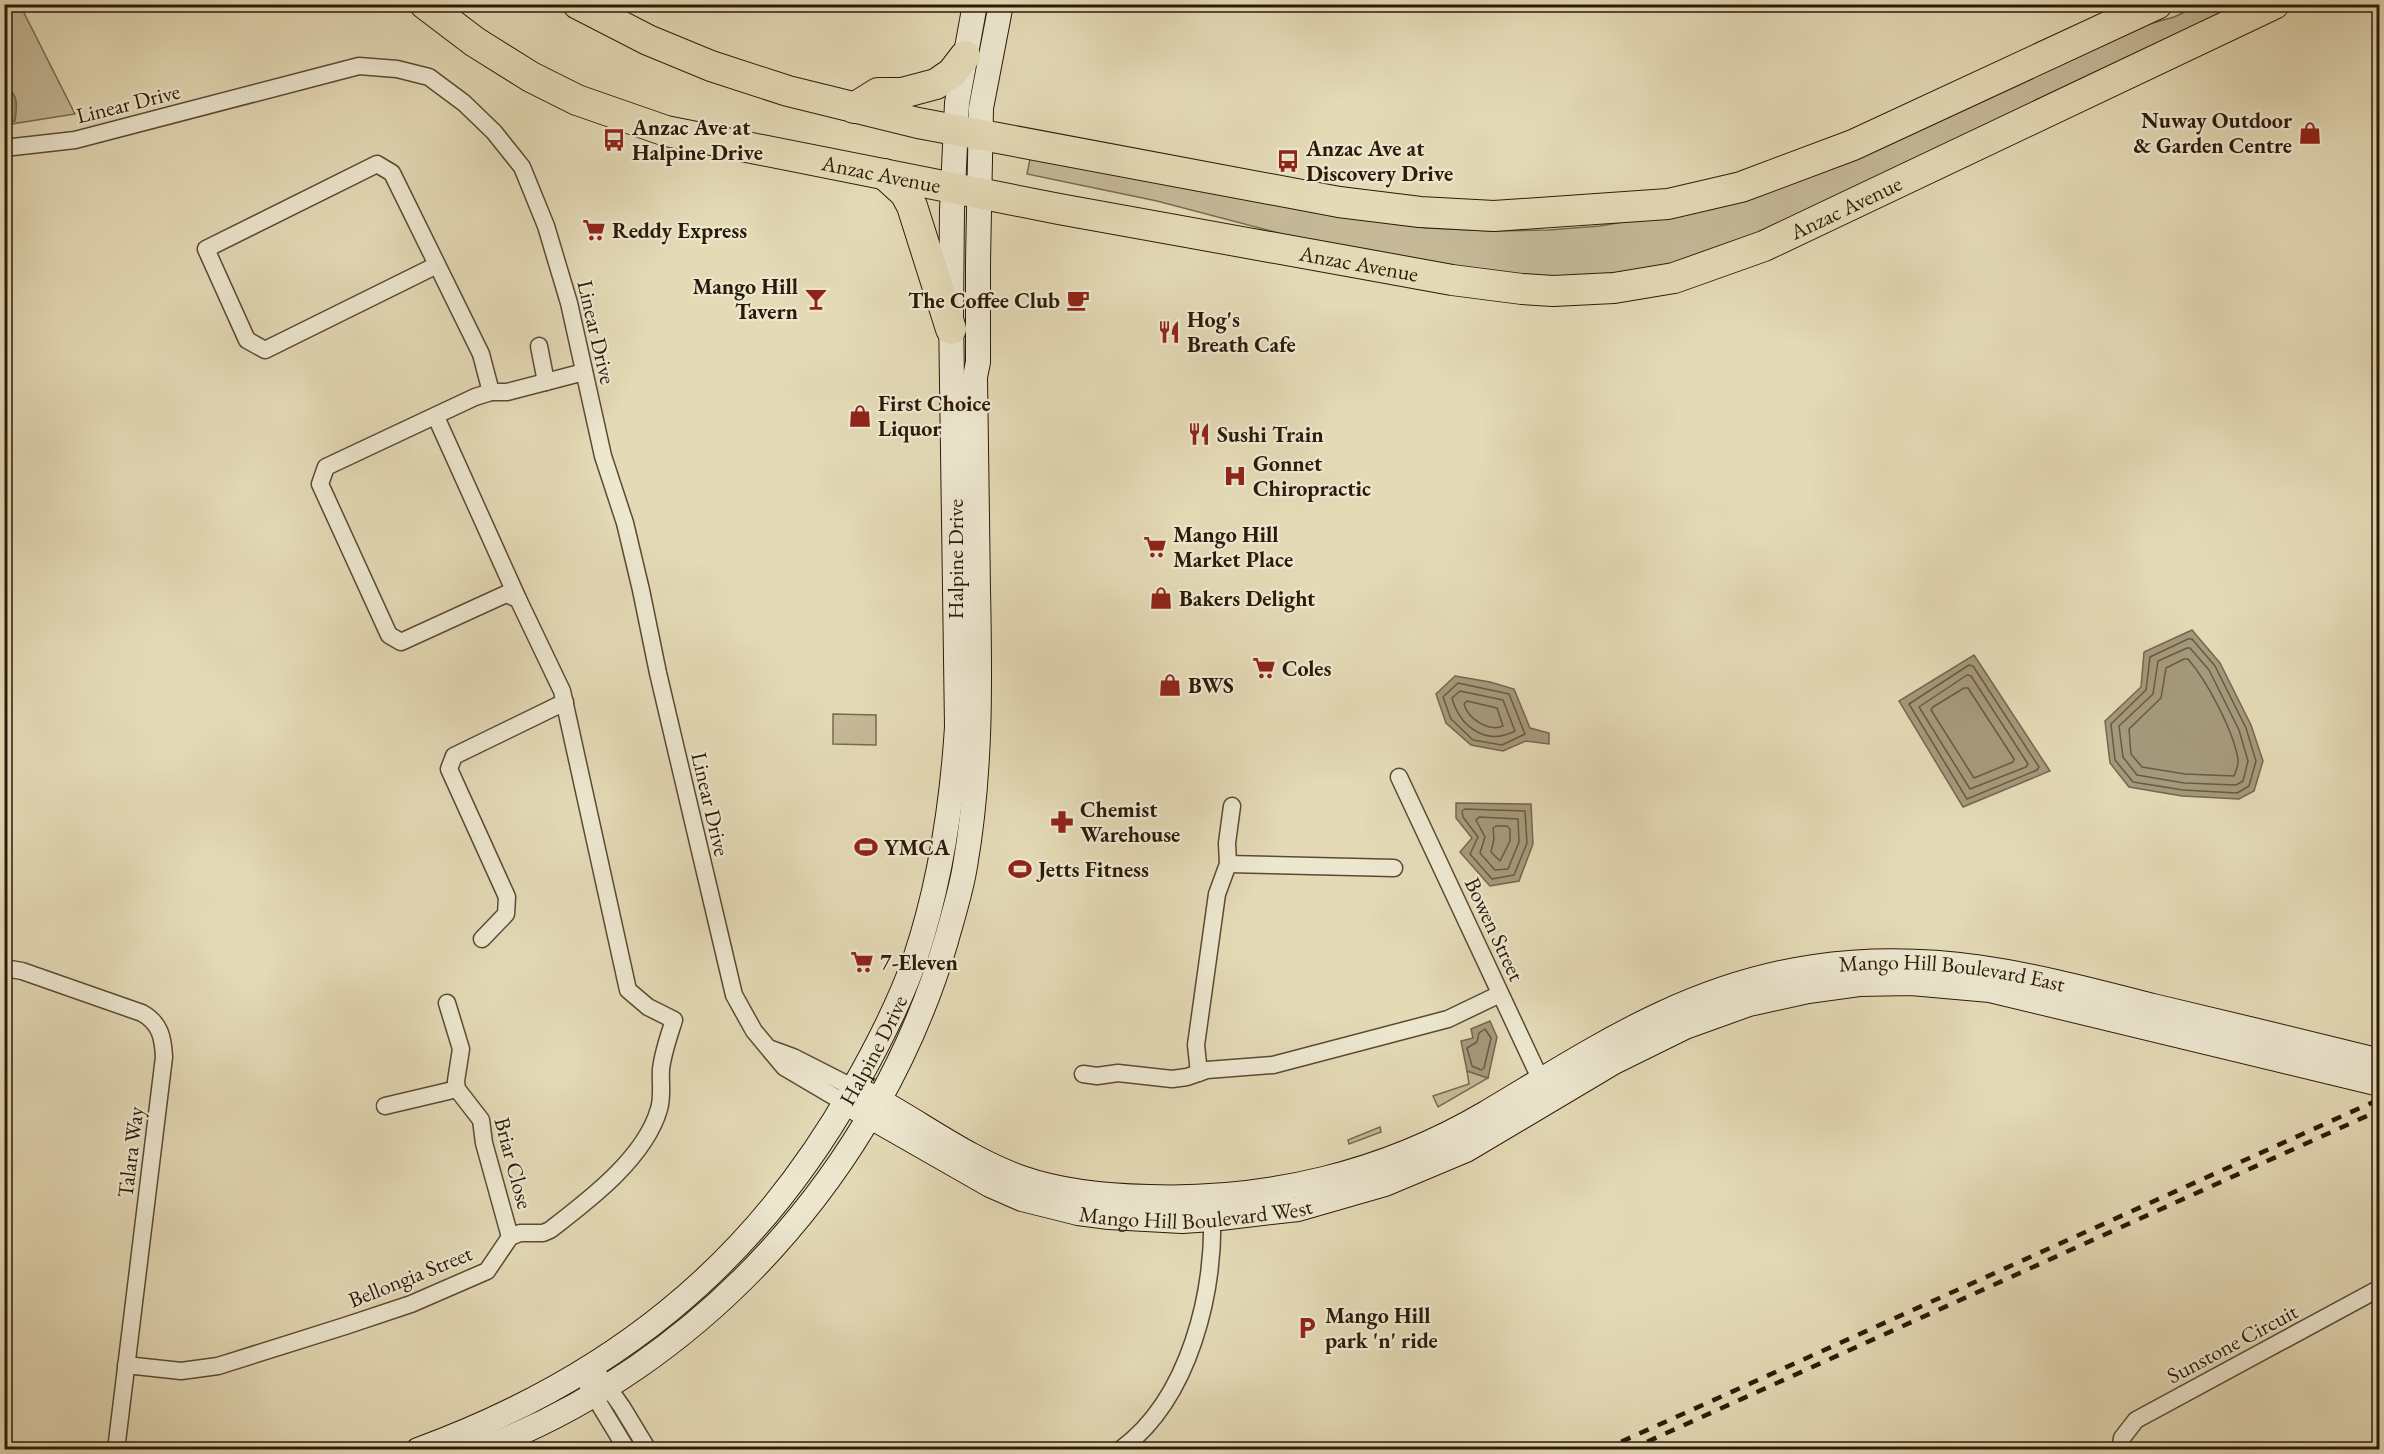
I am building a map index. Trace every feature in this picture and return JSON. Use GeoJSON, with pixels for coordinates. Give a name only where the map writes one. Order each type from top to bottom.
{"type":"FeatureCollection","features":[{"type":"Feature","properties":{"kind":"highway","name":"Anzac Avenue"},"geometry":{"type":"LineString","coordinates":[[425,4],[475,42],[531,77],[577,100],[666,131],[1059,209],[1464,281],[1553,291],[1645,284],[1706,268],[1764,246],[2274,4]]}},
{"type":"Feature","properties":{"kind":"highway"},"geometry":{"type":"LineString","coordinates":[[578,4],[648,40],[711,66],[788,91],[854,108],[968,133],[1271,190],[1378,208],[1494,216],[1668,204],[1741,187],[1852,145],[2157,4]]}},
{"type":"Feature","properties":{"kind":"highway"},"geometry":{"type":"LineString","coordinates":[[854,108],[878,93],[902,93],[936,84],[952,74],[965,56]]}},
{"type":"Feature","properties":{"kind":"highway"},"geometry":{"type":"LineString","coordinates":[[884,174],[905,193],[912,206],[951,329]]}},
{"type":"Feature","properties":{"kind":"main road"},"geometry":{"type":"LineString","coordinates":[[966,190],[968,133],[957,103],[975,4]]}},
{"type":"Feature","properties":{"kind":"main road"},"geometry":{"type":"LineString","coordinates":[[968,133],[981,108],[1001,4]]}},
{"type":"Feature","properties":{"kind":"main road","name":"Halpine Drive"},"geometry":{"type":"LineString","coordinates":[[479,1449],[545,1420],[593,1380],[734,1252],[797,1178],[819,1148],[897,1007],[916,956],[932,901],[950,808],[957,727],[951,329],[966,190]]}},
{"type":"Feature","properties":{"kind":"main road","name":"Halpine Drive"},"geometry":{"type":"LineString","coordinates":[[418,1449],[593,1380],[667,1344],[698,1319],[748,1273],[799,1219],[822,1190],[875,1109],[913,1032],[940,960],[965,868],[978,757],[975,377],[978,362],[966,190]]}},
{"type":"Feature","properties":{"kind":"main road","name":"Mango Hill Boulevard East"},"geometry":{"type":"LineString","coordinates":[[1545,1090],[1624,1030],[1717,990],[1751,980],[1812,968],[1893,961],[1962,964],[2029,975],[2379,1061]]}},
{"type":"Feature","properties":{"kind":"main road","name":"Mango Hill Boulevard East"},"geometry":{"type":"LineString","coordinates":[[1545,1090],[1706,1018],[1778,997],[1859,984],[1911,983],[1990,990],[2379,1084]]}},
{"type":"Feature","properties":{"kind":"main road","name":"Mango Hill Boulevard West"},"geometry":{"type":"LineString","coordinates":[[850,1095],[990,1185],[1038,1204],[1109,1217],[1182,1221],[1212,1208],[1370,1167],[1406,1154],[1545,1090]]}},
{"type":"Feature","properties":{"kind":"street","name":"Linear Drive"},"geometry":{"type":"LineString","coordinates":[[4,148],[75,140],[359,66],[397,69],[429,77],[464,103],[494,132],[522,167],[546,226],[566,292],[603,456],[625,523],[641,590],[660,684],[730,982],[747,1020],[771,1049],[793,1057],[850,1095]]}},
{"type":"Feature","properties":{"kind":"street"},"geometry":{"type":"LineString","coordinates":[[437,265],[265,350],[247,340],[206,249],[377,164],[392,173],[481,354],[491,392]]}},
{"type":"Feature","properties":{"kind":"street"},"geometry":{"type":"LineString","coordinates":[[539,346],[546,382]]}},
{"type":"Feature","properties":{"kind":"street"},"geometry":{"type":"LineString","coordinates":[[518,600],[506,594],[401,642],[389,635],[320,484],[326,467],[475,397],[491,392],[507,392],[584,372]]}},
{"type":"Feature","properties":{"kind":"street"},"geometry":{"type":"LineString","coordinates":[[436,417],[518,600],[562,691],[628,990],[648,1007],[674,1020],[661,1070],[660,1107],[643,1144],[616,1173],[550,1230],[543,1233],[520,1233],[510,1237]]}},
{"type":"Feature","properties":{"kind":"street"},"geometry":{"type":"LineString","coordinates":[[482,939],[506,914],[507,897],[449,769],[454,756],[565,702]]}},
{"type":"Feature","properties":{"kind":"street","name":"Bowen Street"},"geometry":{"type":"LineString","coordinates":[[1399,777],[1545,1090]]}},
{"type":"Feature","properties":{"kind":"street"},"geometry":{"type":"LineString","coordinates":[[1199,1073],[1196,1045],[1218,894],[1228,864],[1227,843],[1232,806]]}},
{"type":"Feature","properties":{"kind":"street"},"geometry":{"type":"LineString","coordinates":[[1228,864],[1394,868]]}},
{"type":"Feature","properties":{"kind":"street","name":"Talara Way"},"geometry":{"type":"LineString","coordinates":[[4,968],[22,971],[142,1013],[152,1019],[160,1029],[164,1057],[116,1449]]}},
{"type":"Feature","properties":{"kind":"street"},"geometry":{"type":"LineString","coordinates":[[1083,1074],[1097,1076],[1118,1073],[1172,1079],[1207,1070],[1253,1068],[1295,1060],[1448,1019],[1500,994]]}},
{"type":"Feature","properties":{"kind":"street"},"geometry":{"type":"LineString","coordinates":[[385,1106],[457,1089],[461,1049],[447,1003]]}},
{"type":"Feature","properties":{"kind":"street","name":"Briar Close"},"geometry":{"type":"LineString","coordinates":[[457,1089],[481,1120],[484,1143],[510,1237]]}},
{"type":"Feature","properties":{"kind":"street"},"geometry":{"type":"LineString","coordinates":[[1120,1449],[1139,1433],[1164,1403],[1187,1360],[1200,1315],[1209,1270],[1212,1208]]}},
{"type":"Feature","properties":{"kind":"street","name":"Bellongia Street"},"geometry":{"type":"LineString","coordinates":[[126,1365],[181,1371],[218,1366],[379,1315],[436,1294],[487,1271],[510,1237]]}},
{"type":"Feature","properties":{"kind":"street","name":"Sunstone Circuit"},"geometry":{"type":"LineString","coordinates":[[2120,1449],[2122,1438],[2136,1420],[2379,1288]]}},
{"type":"Feature","properties":{"kind":"street"},"geometry":{"type":"LineString","coordinates":[[593,1380],[627,1449]]}},
{"type":"Feature","properties":{"kind":"street"},"geometry":{"type":"LineString","coordinates":[[593,1380],[648,1449]]}},
{"type":"Feature","properties":{"kind":"shaded area"},"geometry":{"type":"Polygon","coordinates":[[[5,5],[20,5],[75,114],[5,125],[5,122],[9,123],[5,86],[5,5]]]}},
{"type":"Feature","properties":{"kind":"shaded area"},"geometry":{"type":"Polygon","coordinates":[[[2199,5],[2247,5],[1757,238],[1658,270],[1530,279],[1305,240],[1157,201],[1027,174],[1030,159],[1345,217],[1426,228],[1494,231],[1600,226],[1670,214],[2146,25],[2174,17],[2199,5]]]}},
{"type":"Feature","properties":{"kind":"shaded area"},"geometry":{"type":"Polygon","coordinates":[[[833,714],[876,715],[876,745],[833,744],[833,714]]]}},
{"type":"Feature","properties":{"kind":"shaded area"},"geometry":{"type":"Polygon","coordinates":[[[1467,1071],[1488,1078],[1438,1107],[1433,1096],[1469,1084],[1467,1071]]]}},
{"type":"Feature","properties":{"kind":"shaded area"},"geometry":{"type":"Polygon","coordinates":[[[1380,1127],[1381,1132],[1349,1144],[1348,1140],[1380,1127]]]}},
{"type":"Feature","properties":{"kind":"water"},"geometry":{"type":"Polygon","coordinates":[[[5,86],[15,97],[15,121],[5,122],[5,86]]]}},
{"type":"Feature","properties":{"kind":"water"},"geometry":{"type":"Polygon","coordinates":[[[2192,630],[2220,663],[2251,725],[2263,761],[2254,791],[2239,799],[2182,796],[2129,787],[2110,763],[2105,721],[2141,687],[2144,652],[2192,630]]]}},
{"type":"Feature","properties":{"kind":"water"},"geometry":{"type":"Polygon","coordinates":[[[1974,655],[2050,771],[1963,807],[1899,701],[1974,655]]]}},
{"type":"Feature","properties":{"kind":"water"},"geometry":{"type":"Polygon","coordinates":[[[1455,676],[1514,689],[1530,728],[1549,733],[1549,744],[1526,741],[1503,751],[1471,745],[1446,723],[1436,694],[1455,676]]]}},
{"type":"Feature","properties":{"kind":"water"},"geometry":{"type":"Polygon","coordinates":[[[1456,803],[1531,804],[1533,844],[1519,881],[1490,886],[1460,852],[1472,838],[1456,818],[1456,803]]]}},
{"type":"Feature","properties":{"kind":"water"},"geometry":{"type":"Polygon","coordinates":[[[1490,1021],[1497,1037],[1488,1078],[1467,1071],[1461,1041],[1473,1038],[1471,1029],[1490,1021]]]}},
{"type":"Feature","properties":{"kind":"railway"},"geometry":{"type":"LineString","coordinates":[[1603,1450],[2380,1099]]}},
{"type":"Feature","properties":{"kind":"railway"},"geometry":{"type":"LineString","coordinates":[[1629,1450],[2380,1110]]}},
{"type":"Feature","properties":{"kind":"place","name":"Nuway Outdoor & Garden Centre"},"geometry":{"type":"Point","coordinates":[2310,133]}},
{"type":"Feature","properties":{"kind":"place","name":"Anzac Ave at Halpine Drive"},"geometry":{"type":"Point","coordinates":[614,140]}},
{"type":"Feature","properties":{"kind":"place","name":"Anzac Ave at Discovery Drive"},"geometry":{"type":"Point","coordinates":[1288,161]}},
{"type":"Feature","properties":{"kind":"place","name":"Reddy Express"},"geometry":{"type":"Point","coordinates":[594,230]}},
{"type":"Feature","properties":{"kind":"place","name":"Mango Hill Tavern"},"geometry":{"type":"Point","coordinates":[816,299]}},
{"type":"Feature","properties":{"kind":"place","name":"The Coffee Club"},"geometry":{"type":"Point","coordinates":[1078,300]}},
{"type":"Feature","properties":{"kind":"place","name":"Hog's Breath Cafe"},"geometry":{"type":"Point","coordinates":[1169,332]}},
{"type":"Feature","properties":{"kind":"place","name":"First Choice Liquor"},"geometry":{"type":"Point","coordinates":[860,416]}},
{"type":"Feature","properties":{"kind":"place","name":"Sushi Train"},"geometry":{"type":"Point","coordinates":[1199,434]}},
{"type":"Feature","properties":{"kind":"place","name":"Gonnet Chiropractic"},"geometry":{"type":"Point","coordinates":[1235,476]}},
{"type":"Feature","properties":{"kind":"place","name":"Mango Hill Market Place"},"geometry":{"type":"Point","coordinates":[1155,547]}},
{"type":"Feature","properties":{"kind":"place","name":"Bakers Delight"},"geometry":{"type":"Point","coordinates":[1161,598]}},
{"type":"Feature","properties":{"kind":"place","name":"Coles"},"geometry":{"type":"Point","coordinates":[1264,668]}},
{"type":"Feature","properties":{"kind":"place","name":"BWS"},"geometry":{"type":"Point","coordinates":[1170,685]}},
{"type":"Feature","properties":{"kind":"place","name":"Chemist Warehouse"},"geometry":{"type":"Point","coordinates":[1062,822]}},
{"type":"Feature","properties":{"kind":"place","name":"YMCA"},"geometry":{"type":"Point","coordinates":[866,847]}},
{"type":"Feature","properties":{"kind":"place","name":"Jetts Fitness"},"geometry":{"type":"Point","coordinates":[1020,869]}},
{"type":"Feature","properties":{"kind":"place","name":"7-Eleven"},"geometry":{"type":"Point","coordinates":[862,962]}},
{"type":"Feature","properties":{"kind":"place","name":"Mango Hill park 'n' ride"},"geometry":{"type":"Point","coordinates":[1307,1328]}}]}
